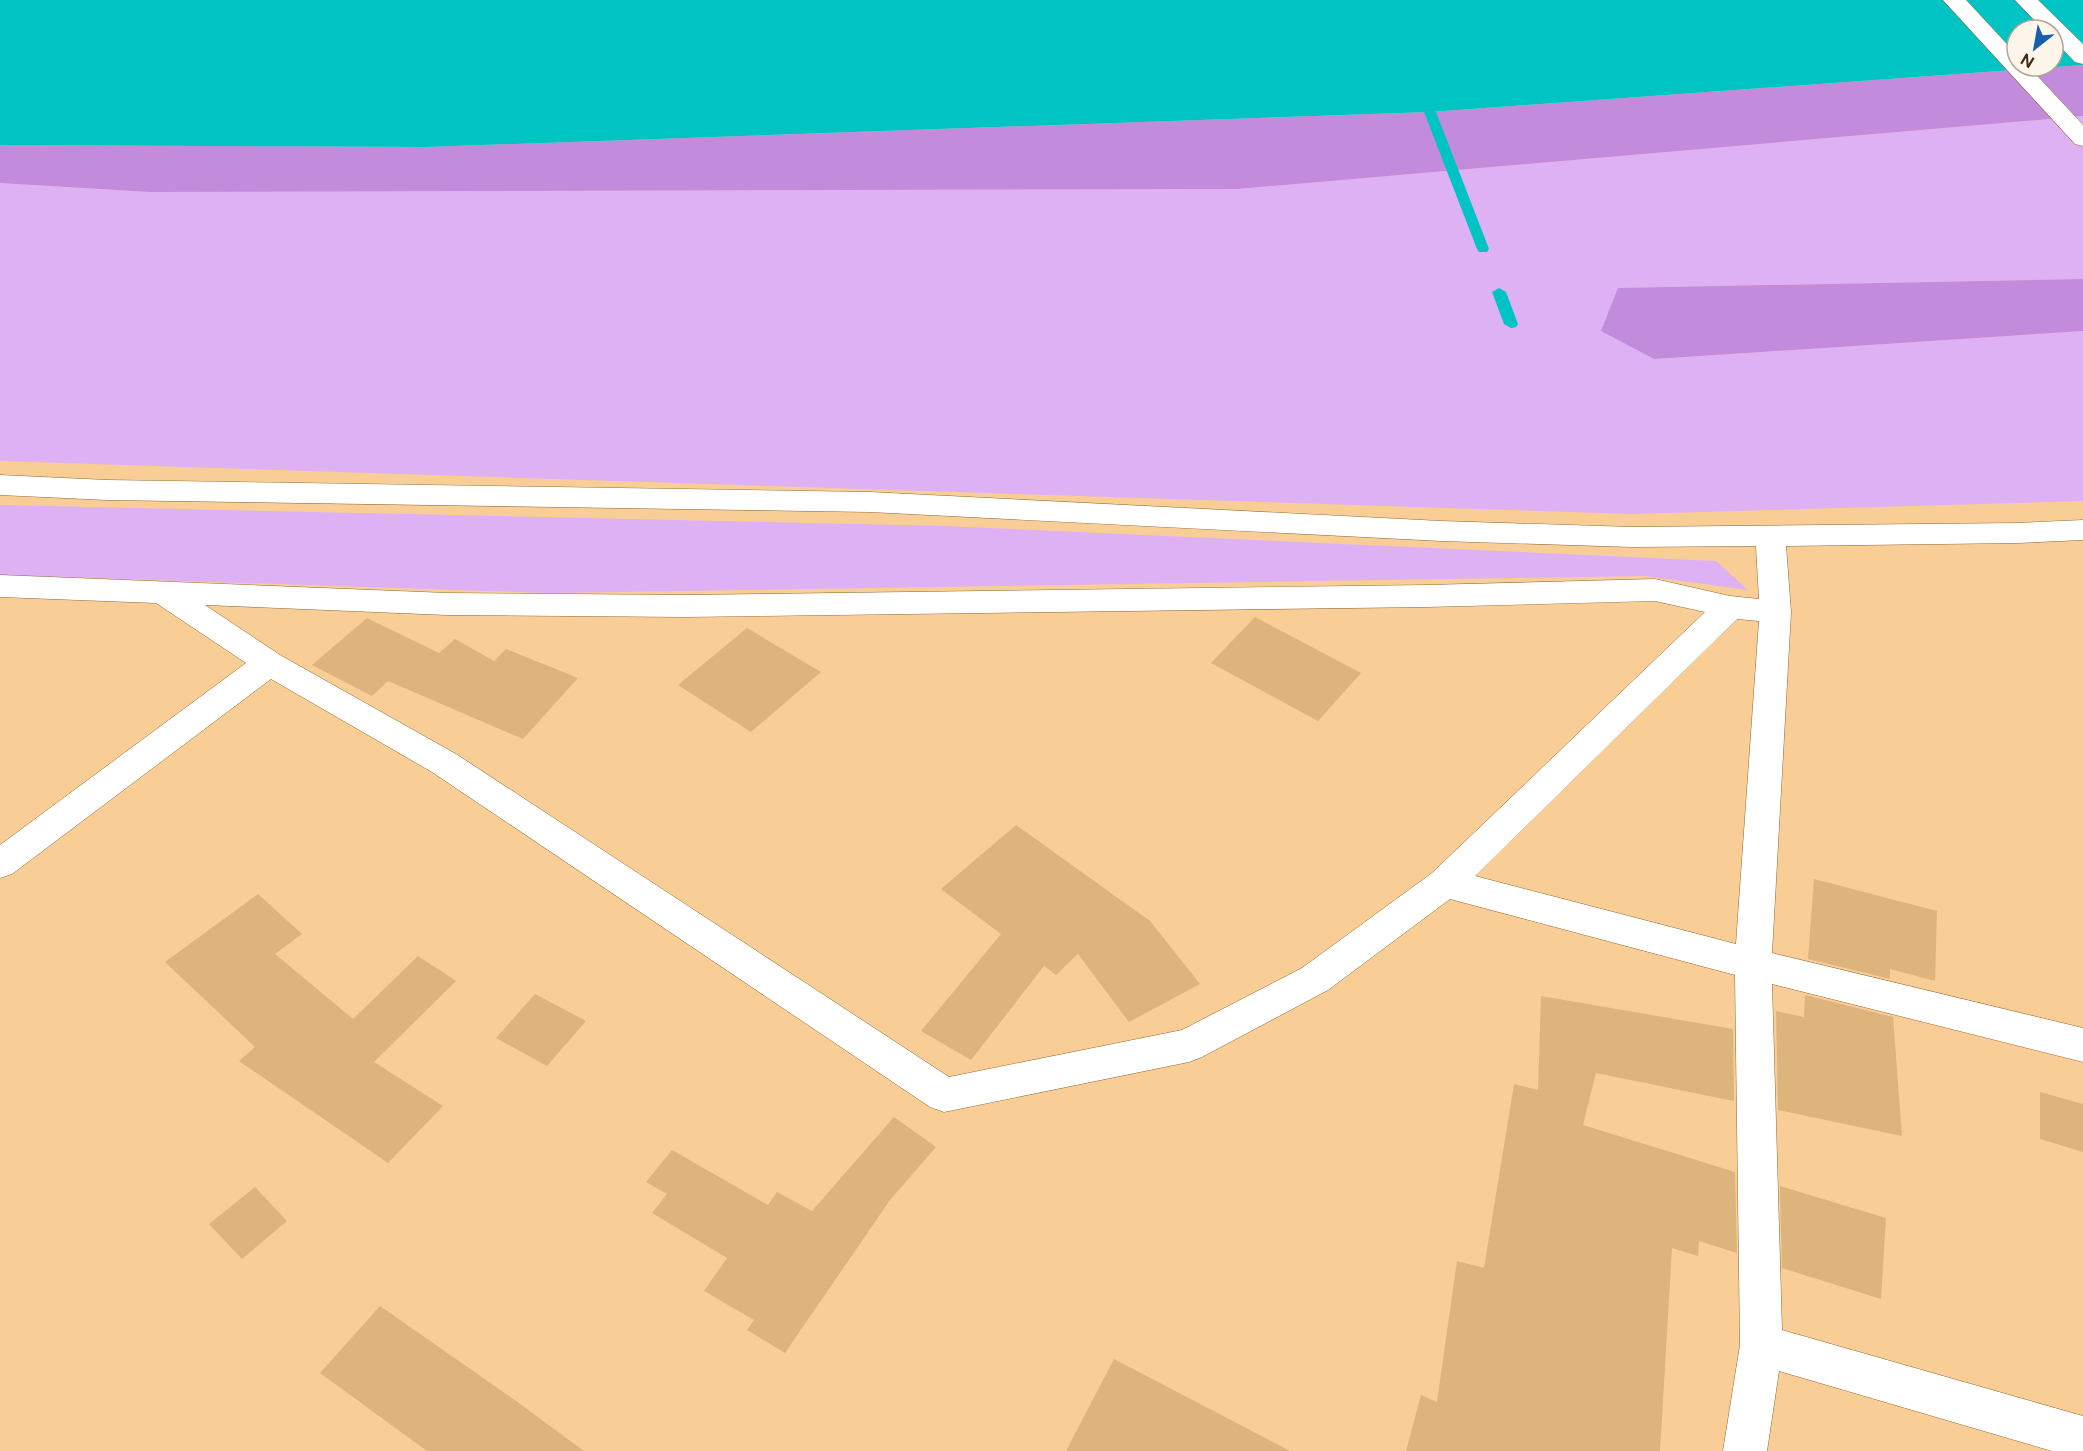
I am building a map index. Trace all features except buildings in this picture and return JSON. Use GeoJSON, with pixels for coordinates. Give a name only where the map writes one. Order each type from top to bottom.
{"type":"FeatureCollection","features":[{"type":"Feature","properties":{"kind":"main road"},"geometry":{"type":"LineString","coordinates":[[1954,0],[2083,139]]}},
{"type":"Feature","properties":{"kind":"main road"},"geometry":{"type":"LineString","coordinates":[[2025,0],[2083,57]]}},
{"type":"Feature","properties":{"kind":"main road"},"geometry":{"type":"LineString","coordinates":[[0,485],[107,490],[870,502],[1441,531],[1632,537],[2018,533],[2083,530]]}},
{"type":"Feature","properties":{"kind":"main road"},"geometry":{"type":"LineString","coordinates":[[1745,1451],[1761,1345],[1754,964],[1775,612],[1770,536]]}},
{"type":"Feature","properties":{"kind":"main road"},"geometry":{"type":"LineString","coordinates":[[0,586],[447,604],[685,606],[1655,590],[1730,607],[1775,612]]}},
{"type":"Feature","properties":{"kind":"main road"},"geometry":{"type":"LineString","coordinates":[[165,594],[269,663],[444,763],[944,1095],[1189,1045],[1315,979],[1444,883],[1730,607]]}},
{"type":"Feature","properties":{"kind":"main road"},"geometry":{"type":"LineString","coordinates":[[0,864],[269,663]]}},
{"type":"Feature","properties":{"kind":"main road"},"geometry":{"type":"LineString","coordinates":[[1444,883],[1754,964],[2083,1045]]}},
{"type":"Feature","properties":{"kind":"main road"},"geometry":{"type":"LineString","coordinates":[[1761,1345],[2083,1438]]}},
{"type":"Feature","properties":{"kind":"shaded area"},"geometry":{"type":"Polygon","coordinates":[[[2083,65],[2083,116],[1237,189],[150,192],[0,183],[0,145],[426,147],[1430,112],[2005,71],[2005,78],[2065,78],[2065,66],[2083,65]]]}},
{"type":"Feature","properties":{"kind":"shaded area"},"geometry":{"type":"Polygon","coordinates":[[[2083,116],[2083,279],[1618,288],[1654,359],[2083,331],[2083,501],[1632,514],[0,461],[0,183],[150,192],[1237,189],[2083,116]]]}},
{"type":"Feature","properties":{"kind":"shaded area"},"geometry":{"type":"Polygon","coordinates":[[[2083,279],[2083,331],[1654,359],[1601,331],[1618,288],[2083,279]]]}},
{"type":"Feature","properties":{"kind":"shaded area"},"geometry":{"type":"Polygon","coordinates":[[[0,505],[945,526],[1716,561],[1748,590],[1645,576],[548,593],[0,575],[0,505]]]}},
{"type":"Feature","properties":{"kind":"water"},"geometry":{"type":"Polygon","coordinates":[[[0,0],[2083,0],[2083,65],[2065,66],[2065,18],[2005,18],[2005,71],[1430,112],[426,147],[0,145],[0,0]]]}},
{"type":"Feature","properties":{"kind":"waterway"},"geometry":{"type":"LineString","coordinates":[[1430,112],[1483,249]]}},
{"type":"Feature","properties":{"kind":"waterway"},"geometry":{"type":"LineString","coordinates":[[1499,292],[1511,324]]}}]}
